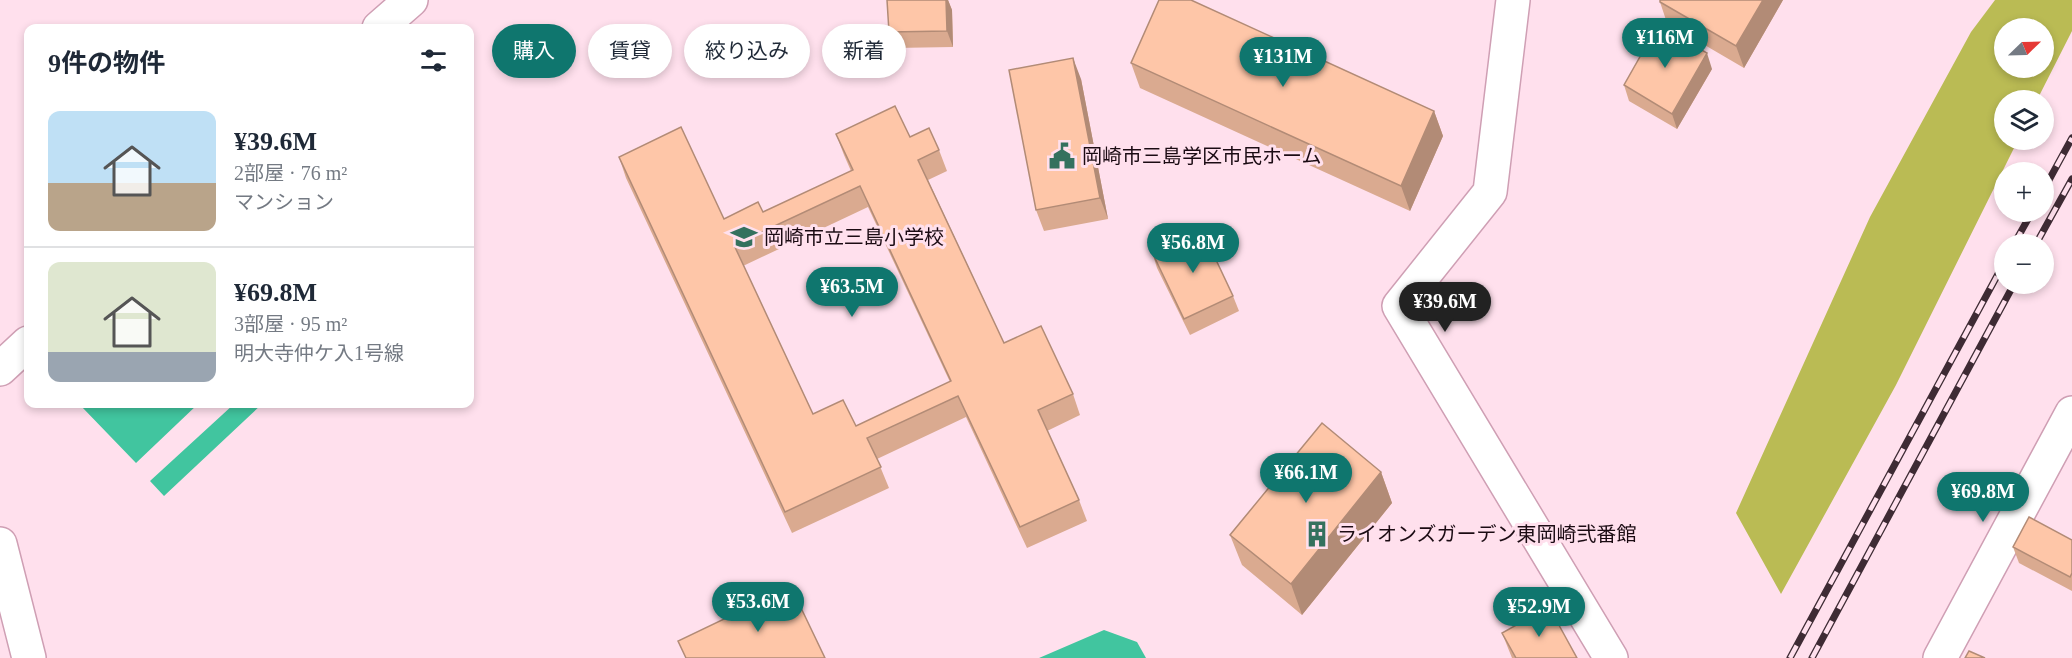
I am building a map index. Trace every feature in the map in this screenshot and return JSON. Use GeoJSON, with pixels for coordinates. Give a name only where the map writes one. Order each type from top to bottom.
{"type":"FeatureCollection","features":[{"type":"Feature","properties":{"kind":"street"},"geometry":{"type":"LineString","coordinates":[[384,24],[411,0]]}},
{"type":"Feature","properties":{"kind":"street"},"geometry":{"type":"LineString","coordinates":[[1513,0],[1490,192],[1399,306],[1611,658]]}},
{"type":"Feature","properties":{"kind":"street"},"geometry":{"type":"LineString","coordinates":[[0,369],[24,347]]}},
{"type":"Feature","properties":{"kind":"street"},"geometry":{"type":"LineString","coordinates":[[1940,658],[2072,413]]}},
{"type":"Feature","properties":{"kind":"street"},"geometry":{"type":"LineString","coordinates":[[0,544],[29,658]]}},
{"type":"Feature","properties":{"kind":"shaded area"},"geometry":{"type":"Polygon","coordinates":[[[1995,0],[2072,0],[2072,31],[2054,66],[2054,18],[1994,18],[1994,78],[2048,78],[2042,90],[1994,90],[1994,150],[2013,150],[2007,162],[1994,162],[1994,188],[1896,385],[1781,594],[1736,513],[1870,217],[1971,32],[1995,0]]]}},
{"type":"Feature","properties":{"kind":"shaded area"},"geometry":{"type":"Polygon","coordinates":[[[83,408],[194,408],[136,463],[83,408]]]}},
{"type":"Feature","properties":{"kind":"shaded area"},"geometry":{"type":"Polygon","coordinates":[[[230,408],[258,408],[164,496],[150,481],[230,408]]]}},
{"type":"Feature","properties":{"kind":"shaded area"},"geometry":{"type":"Polygon","coordinates":[[[1104,630],[1137,642],[1146,658],[1039,658],[1104,630]]]}},
{"type":"Feature","properties":{"kind":"building"},"geometry":{"type":"Polygon","coordinates":[[[887,0],[946,0],[947,31],[906,32],[906,24],[888,24],[887,0]]]}},
{"type":"Feature","properties":{"kind":"building"},"geometry":{"type":"Polygon","coordinates":[[[1159,0],[1191,0],[1434,111],[1401,186],[1131,63],[1159,0]]]}},
{"type":"Feature","properties":{"kind":"building"},"geometry":{"type":"Polygon","coordinates":[[[1660,0],[1763,0],[1736,46],[1660,0]]]}},
{"type":"Feature","properties":{"kind":"building"},"geometry":{"type":"Polygon","coordinates":[[[1658,25],[1707,53],[1672,114],[1624,85],[1658,25]]]}},
{"type":"Feature","properties":{"kind":"building","name":"岡崎市三島学区市民ホーム"},"geometry":{"type":"Polygon","coordinates":[[[1073,58],[1100,198],[1036,210],[1009,70],[1073,58]]]}},
{"type":"Feature","properties":{"kind":"building"},"geometry":{"type":"Polygon","coordinates":[[[895,106],[910,137],[929,128],[939,150],[918,160],[1004,343],[1041,326],[1073,394],[1038,410],[1079,500],[1020,527],[958,396],[867,438],[881,467],[785,512],[619,157],[681,127],[724,219],[758,202],[763,212],[853,170],[836,134],[895,106]],[[860,186],[734,245],[813,414],[843,400],[856,426],[951,381],[860,186]]]}},
{"type":"Feature","properties":{"kind":"building"},"geometry":{"type":"Polygon","coordinates":[[[1201,228],[1233,296],[1184,319],[1152,252],[1201,228]]]}},
{"type":"Feature","properties":{"kind":"building"},"geometry":{"type":"Polygon","coordinates":[[[1322,423],[1381,472],[1291,584],[1230,535],[1322,423]]]}},
{"type":"Feature","properties":{"kind":"building"},"geometry":{"type":"Polygon","coordinates":[[[2029,517],[2072,540],[2070,577],[2013,547],[2029,517]]]}},
{"type":"Feature","properties":{"kind":"building"},"geometry":{"type":"Polygon","coordinates":[[[791,587],[825,658],[686,658],[678,641],[791,587]]]}},
{"type":"Feature","properties":{"kind":"building"},"geometry":{"type":"Polygon","coordinates":[[[1549,607],[1577,658],[1516,658],[1502,633],[1549,607]]]}},
{"type":"Feature","properties":{"kind":"building"},"geometry":{"type":"Polygon","coordinates":[[[1969,651],[1985,658],[1965,658],[1969,651]]]}},
{"type":"Feature","properties":{"kind":"railway"},"geometry":{"type":"LineString","coordinates":[[2054,171],[2072,138]]}},
{"type":"Feature","properties":{"kind":"railway"},"geometry":{"type":"LineString","coordinates":[[2042,234],[2072,179]]}},
{"type":"Feature","properties":{"kind":"railway"},"geometry":{"type":"LineString","coordinates":[[2020,234],[2026,222]]}},
{"type":"Feature","properties":{"kind":"railway"},"geometry":{"type":"LineString","coordinates":[[1790,658],[1994,281]]}},
{"type":"Feature","properties":{"kind":"railway"},"geometry":{"type":"LineString","coordinates":[[1812,658],[2009,294]]}},
{"type":"Feature","properties":{"kind":"place","name":"岡崎市三島学区市民ホーム"},"geometry":{"type":"Point","coordinates":[1062,156]}},
{"type":"Feature","properties":{"kind":"place","name":"岡崎市立三島小学校"},"geometry":{"type":"Point","coordinates":[744,237]}},
{"type":"Feature","properties":{"kind":"place","name":"ライオンズガーデン東岡崎弐番館"},"geometry":{"type":"Point","coordinates":[1317,534]}}]}
